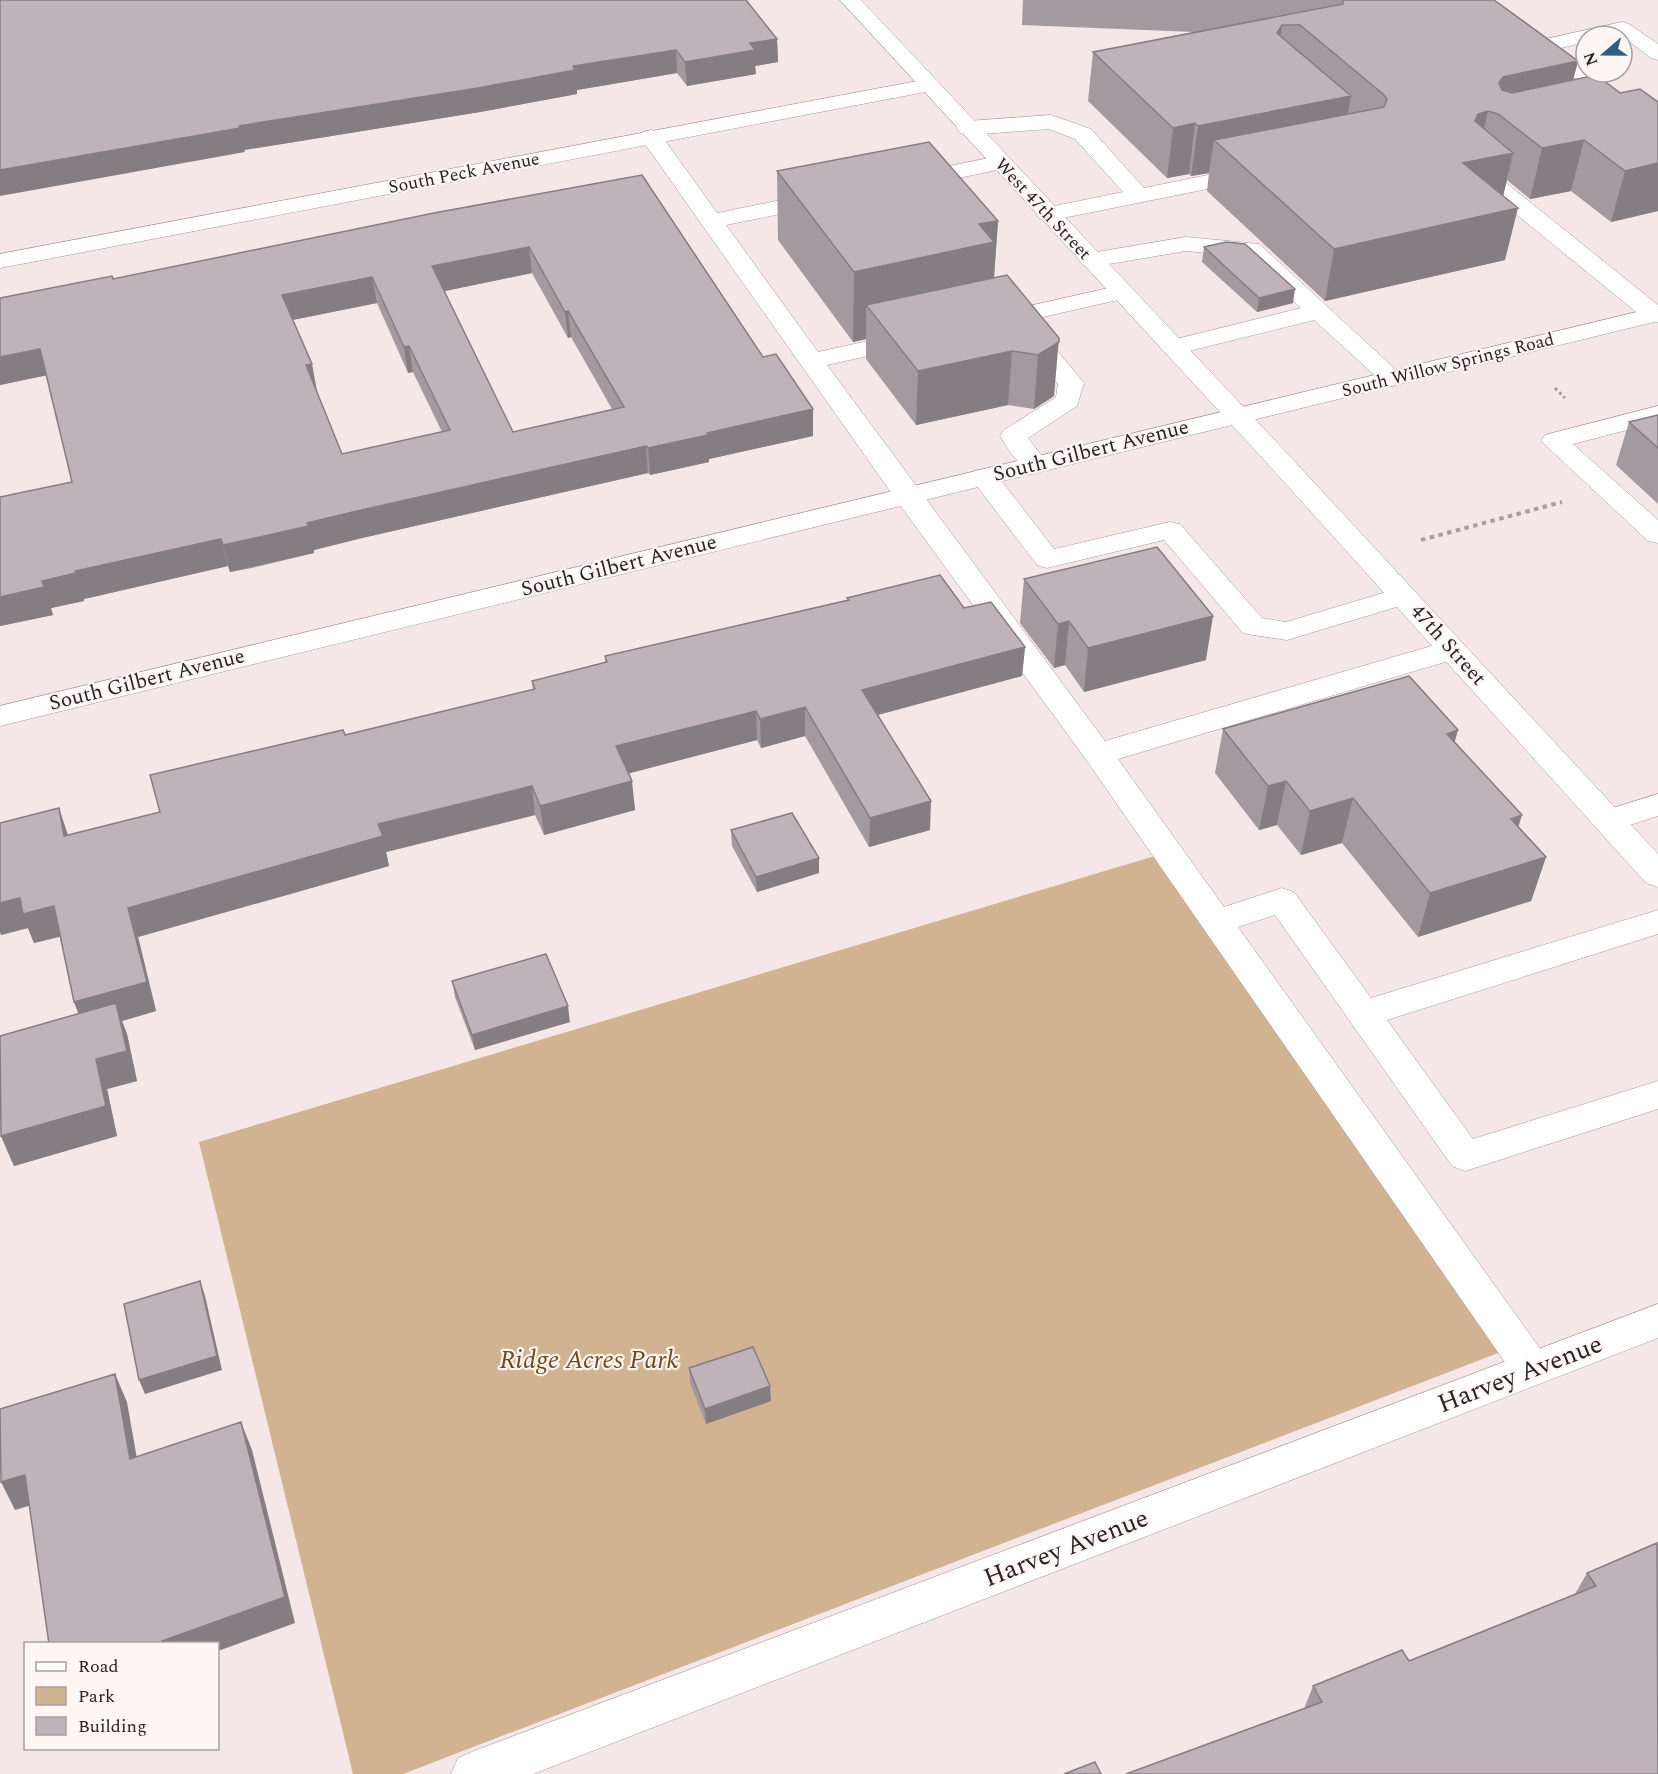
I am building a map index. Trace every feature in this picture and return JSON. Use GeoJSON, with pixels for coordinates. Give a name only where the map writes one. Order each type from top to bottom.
{"type":"FeatureCollection","features":[{"type":"Feature","properties":{"kind":"street","name":"West 47th Street"},"geometry":{"type":"LineString","coordinates":[[850,0],[999,163],[1238,415]]}},
{"type":"Feature","properties":{"kind":"street"},"geometry":{"type":"LineString","coordinates":[[1634,37],[1658,54]]}},
{"type":"Feature","properties":{"kind":"street"},"geometry":{"type":"LineString","coordinates":[[1574,39],[1544,45],[1574,72]]}},
{"type":"Feature","properties":{"kind":"street"},"geometry":{"type":"LineString","coordinates":[[1587,84],[1617,111]]}},
{"type":"Feature","properties":{"kind":"street","name":"South Peck Avenue"},"geometry":{"type":"LineString","coordinates":[[0,261],[928,85]]}},
{"type":"Feature","properties":{"kind":"street"},"geometry":{"type":"LineString","coordinates":[[968,128],[1051,122],[1083,134],[1139,196]]}},
{"type":"Feature","properties":{"kind":"street"},"geometry":{"type":"LineString","coordinates":[[651,137],[907,495],[1098,754],[1532,1369]]}},
{"type":"Feature","properties":{"kind":"street"},"geometry":{"type":"LineString","coordinates":[[887,186],[999,163]]}},
{"type":"Feature","properties":{"kind":"street"},"geometry":{"type":"LineString","coordinates":[[1048,214],[1274,169]]}},
{"type":"Feature","properties":{"kind":"street"},"geometry":{"type":"LineString","coordinates":[[1477,171],[1656,314]]}},
{"type":"Feature","properties":{"kind":"street"},"geometry":{"type":"LineString","coordinates":[[711,221],[840,195]]}},
{"type":"Feature","properties":{"kind":"street"},"geometry":{"type":"LineString","coordinates":[[1090,260],[1186,244],[1251,249],[1392,378]]}},
{"type":"Feature","properties":{"kind":"street"},"geometry":{"type":"LineString","coordinates":[[970,326],[1122,292]]}},
{"type":"Feature","properties":{"kind":"street"},"geometry":{"type":"LineString","coordinates":[[1173,347],[1318,311]]}},
{"type":"Feature","properties":{"kind":"street","name":"South Willow Springs Road"},"geometry":{"type":"LineString","coordinates":[[1238,415],[1656,314]]}},
{"type":"Feature","properties":{"kind":"street"},"geometry":{"type":"LineString","coordinates":[[1015,316],[1071,383],[1068,400],[1013,436],[1035,464]]}},
{"type":"Feature","properties":{"kind":"street"},"geometry":{"type":"LineString","coordinates":[[811,362],[936,334]]}},
{"type":"Feature","properties":{"kind":"street"},"geometry":{"type":"LineString","coordinates":[[1658,414],[1554,441],[1658,535]]}},
{"type":"Feature","properties":{"kind":"street","name":"South Gilbert Avenue"},"geometry":{"type":"LineString","coordinates":[[0,716],[1238,415]]}},
{"type":"Feature","properties":{"kind":"street","name":"47th Street"},"geometry":{"type":"LineString","coordinates":[[1238,415],[1658,875]]}},
{"type":"Feature","properties":{"kind":"street"},"geometry":{"type":"LineString","coordinates":[[984,477],[1047,559],[1170,530],[1253,626],[1287,631],[1403,596]]}},
{"type":"Feature","properties":{"kind":"street"},"geometry":{"type":"LineString","coordinates":[[1098,754],[1452,650]]}},
{"type":"Feature","properties":{"kind":"street"},"geometry":{"type":"LineString","coordinates":[[1608,821],[1658,806]]}},
{"type":"Feature","properties":{"kind":"street"},"geometry":{"type":"LineString","coordinates":[[1215,922],[1282,900],[1465,1156],[1658,1095]]}},
{"type":"Feature","properties":{"kind":"street"},"geometry":{"type":"LineString","coordinates":[[1364,1014],[1658,922]]}},
{"type":"Feature","properties":{"kind":"street","name":"Harvey Avenue"},"geometry":{"type":"LineString","coordinates":[[474,1774],[1658,1321]]}},
{"type":"Feature","properties":{"kind":"path"},"geometry":{"type":"LineString","coordinates":[[1421,540],[1608,490]]}},
{"type":"Feature","properties":{"kind":"green space","name":"Ridge Acres Park"},"geometry":{"type":"Polygon","coordinates":[[[1155,856],[1506,1350],[403,1774],[353,1774],[199,1142],[1155,856]]]}},
{"type":"Feature","properties":{"kind":"building"},"geometry":{"type":"Polygon","coordinates":[[[0,0],[746,0],[777,39],[750,43],[755,50],[685,62],[676,50],[573,66],[575,70],[478,88],[239,126],[240,128],[0,170],[0,0]]]}},
{"type":"Feature","properties":{"kind":"building"},"geometry":{"type":"Polygon","coordinates":[[[1343,0],[1494,0],[1574,58],[1574,62],[1503,77],[1499,83],[1502,90],[1512,93],[1574,80],[1574,84],[1608,84],[1620,93],[1640,89],[1658,102],[1658,163],[1625,171],[1584,140],[1542,148],[1498,114],[1488,111],[1478,114],[1475,121],[1513,153],[1463,163],[1518,208],[1334,249],[1214,140],[1384,107],[1387,99],[1383,94],[1300,25],[1282,25],[1277,33],[1351,96],[1198,126],[1195,123],[1173,128],[1093,52],[1343,4],[1343,0]]]}},
{"type":"Feature","properties":{"kind":"building"},"geometry":{"type":"Polygon","coordinates":[[[929,142],[998,221],[979,224],[994,242],[854,272],[777,171],[929,142]]]}},
{"type":"Feature","properties":{"kind":"building"},"geometry":{"type":"Polygon","coordinates":[[[642,175],[763,357],[776,354],[813,409],[707,433],[708,435],[648,448],[646,446],[357,511],[307,523],[309,526],[246,540],[223,545],[221,539],[75,571],[76,573],[42,581],[44,587],[0,597],[0,497],[72,482],[40,349],[0,357],[0,298],[112,276],[113,279],[434,213],[642,175]],[[529,247],[432,266],[513,432],[624,407],[568,311],[565,312],[529,247]],[[372,277],[282,295],[312,364],[306,365],[342,454],[450,430],[409,346],[404,347],[372,277]]]}},
{"type":"Feature","properties":{"kind":"building"},"geometry":{"type":"Polygon","coordinates":[[[1226,242],[1245,244],[1295,289],[1259,298],[1204,247],[1226,242]]]}},
{"type":"Feature","properties":{"kind":"building"},"geometry":{"type":"Polygon","coordinates":[[[1007,275],[1059,338],[1059,342],[1038,355],[1012,351],[918,371],[866,305],[1007,275]]]}},
{"type":"Feature","properties":{"kind":"building"},"geometry":{"type":"Polygon","coordinates":[[[1658,415],[1658,448],[1629,422],[1658,415]]]}},
{"type":"Feature","properties":{"kind":"building"},"geometry":{"type":"Polygon","coordinates":[[[1157,547],[1213,616],[1088,648],[1069,621],[1058,624],[1024,579],[1157,547]]]}},
{"type":"Feature","properties":{"kind":"building"},"geometry":{"type":"Polygon","coordinates":[[[940,575],[964,608],[991,602],[1025,647],[862,690],[931,801],[870,818],[805,707],[760,719],[756,711],[616,746],[632,781],[540,806],[532,786],[378,824],[383,836],[128,908],[147,982],[74,1002],[54,906],[23,914],[20,898],[0,903],[0,823],[59,808],[64,836],[160,812],[150,775],[343,730],[345,735],[535,689],[532,681],[607,662],[605,656],[849,600],[847,598],[940,575]]]}},
{"type":"Feature","properties":{"kind":"building"},"geometry":{"type":"Polygon","coordinates":[[[1409,676],[1458,730],[1447,734],[1522,815],[1511,819],[1546,857],[1430,893],[1353,798],[1310,811],[1286,781],[1268,786],[1223,729],[1409,676]]]}},
{"type":"Feature","properties":{"kind":"building"},"geometry":{"type":"Polygon","coordinates":[[[792,813],[819,858],[756,877],[731,830],[792,813]]]}},
{"type":"Feature","properties":{"kind":"building"},"geometry":{"type":"Polygon","coordinates":[[[546,954],[568,1006],[472,1035],[452,981],[546,954]]]}},
{"type":"Feature","properties":{"kind":"building"},"geometry":{"type":"Polygon","coordinates":[[[116,1003],[127,1051],[96,1059],[106,1106],[1,1136],[0,1036],[116,1003]]]}},
{"type":"Feature","properties":{"kind":"building"},"geometry":{"type":"Polygon","coordinates":[[[200,1281],[217,1356],[139,1380],[124,1304],[200,1281]]]}},
{"type":"Feature","properties":{"kind":"building"},"geometry":{"type":"Polygon","coordinates":[[[753,1347],[770,1386],[705,1409],[689,1368],[753,1347]]]}},
{"type":"Feature","properties":{"kind":"building"},"geometry":{"type":"Polygon","coordinates":[[[115,1374],[130,1459],[241,1422],[285,1597],[162,1642],[49,1642],[25,1475],[1,1482],[0,1409],[115,1374]]]}},
{"type":"Feature","properties":{"kind":"building"},"geometry":{"type":"Polygon","coordinates":[[[1657,1543],[1658,1774],[1126,1774],[1322,1702],[1313,1686],[1402,1650],[1409,1661],[1596,1586],[1587,1573],[1657,1543]]]}},
{"type":"Feature","properties":{"kind":"building"},"geometry":{"type":"Polygon","coordinates":[[[1095,1762],[1101,1774],[1064,1774],[1095,1762]]]}}]}
